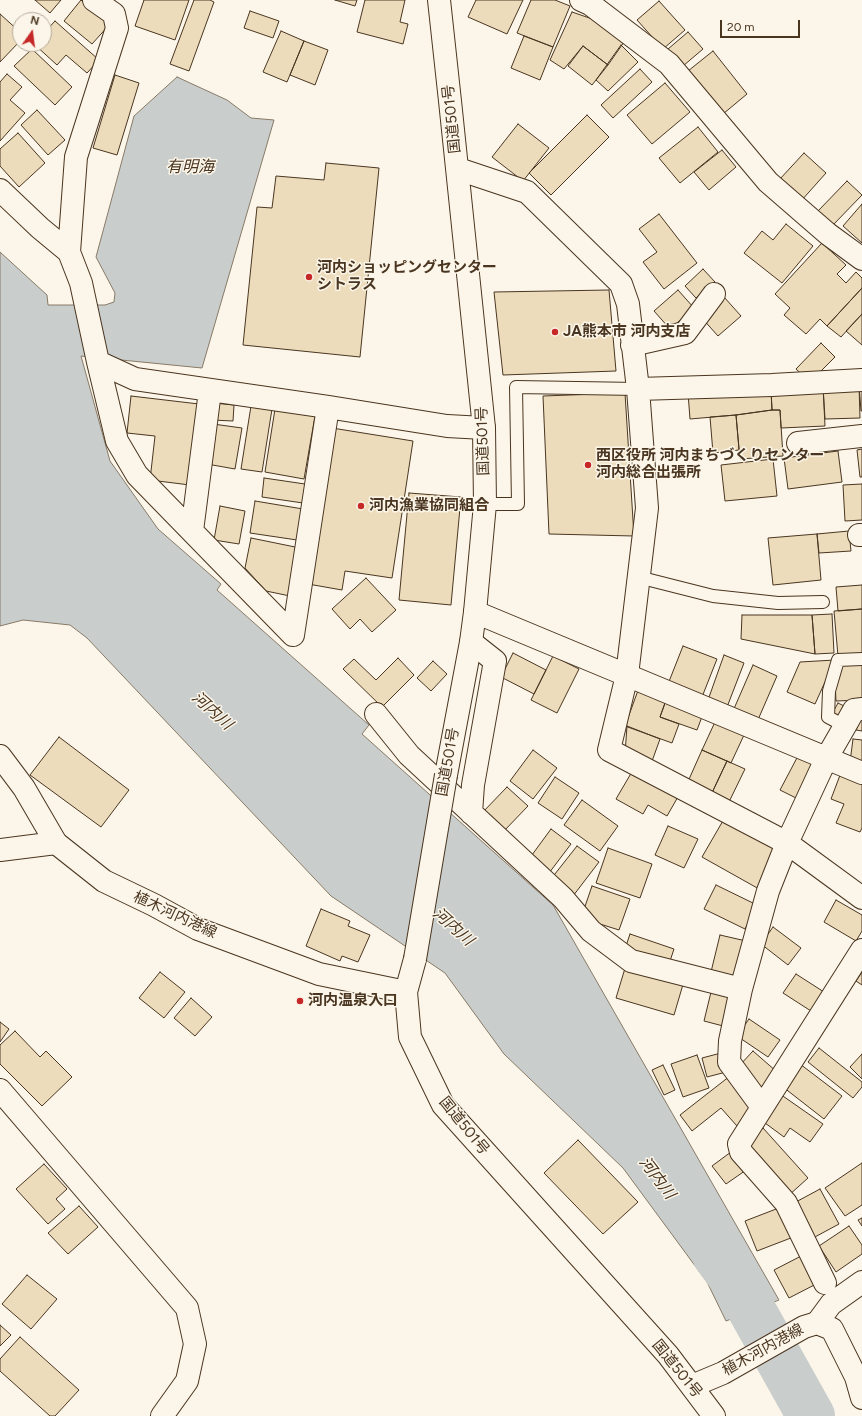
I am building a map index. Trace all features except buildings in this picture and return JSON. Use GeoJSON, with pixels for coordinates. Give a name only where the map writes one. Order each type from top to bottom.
{"type":"FeatureCollection","features":[{"type":"Feature","properties":{"kind":"main road"},"geometry":{"type":"LineString","coordinates":[[94,0],[114,14],[117,28],[76,157],[69,252],[81,283],[117,441],[137,475],[293,635],[328,407]]}},
{"type":"Feature","properties":{"kind":"main road","name":"国道501号"},"geometry":{"type":"LineString","coordinates":[[438,0],[458,169],[484,428],[485,504],[471,642],[446,775],[415,959],[406,992],[410,1037],[443,1105],[668,1355],[714,1416]]}},
{"type":"Feature","properties":{"kind":"main road"},"geometry":{"type":"LineString","coordinates":[[581,0],[590,4],[669,64],[768,182],[828,234],[862,259]]}},
{"type":"Feature","properties":{"kind":"main road"},"geometry":{"type":"LineString","coordinates":[[458,169],[528,192],[621,284],[628,304],[638,389],[647,508],[627,675],[609,750],[787,842],[862,898]]}},
{"type":"Feature","properties":{"kind":"main road"},"geometry":{"type":"LineString","coordinates":[[0,190],[40,228],[69,252]]}},
{"type":"Feature","properties":{"kind":"main road"},"geometry":{"type":"LineString","coordinates":[[632,345],[685,333],[714,294]]}},
{"type":"Feature","properties":{"kind":"main road"},"geometry":{"type":"LineString","coordinates":[[98,362],[135,379],[447,426],[484,428]]}},
{"type":"Feature","properties":{"kind":"main road"},"geometry":{"type":"LineString","coordinates":[[638,389],[772,385],[862,380]]}},
{"type":"Feature","properties":{"kind":"main road"},"geometry":{"type":"LineString","coordinates":[[192,531],[210,391]]}},
{"type":"Feature","properties":{"kind":"main road"},"geometry":{"type":"LineString","coordinates":[[798,443],[862,436]]}},
{"type":"Feature","properties":{"kind":"main road"},"geometry":{"type":"LineString","coordinates":[[474,612],[862,773]]}},
{"type":"Feature","properties":{"kind":"main road"},"geometry":{"type":"LineString","coordinates":[[471,642],[495,661],[473,785],[471,812]]}},
{"type":"Feature","properties":{"kind":"main road"},"geometry":{"type":"LineString","coordinates":[[762,1107],[729,1062],[730,1041],[741,989],[768,891],[787,842],[826,759],[854,710],[862,709]]}},
{"type":"Feature","properties":{"kind":"main road"},"geometry":{"type":"LineString","coordinates":[[376,714],[409,755],[562,898],[591,931],[631,961],[741,989]]}},
{"type":"Feature","properties":{"kind":"main road","name":"植木河内港線"},"geometry":{"type":"LineString","coordinates":[[0,756],[24,788],[56,843],[104,882],[154,905],[198,929],[319,974],[406,992]]}},
{"type":"Feature","properties":{"kind":"main road"},"geometry":{"type":"LineString","coordinates":[[0,850],[56,843]]}},
{"type":"Feature","properties":{"kind":"main road"},"geometry":{"type":"LineString","coordinates":[[825,1283],[786,1203],[741,1152],[739,1144],[862,950]]}},
{"type":"Feature","properties":{"kind":"main road"},"geometry":{"type":"LineString","coordinates":[[0,1090],[187,1308],[195,1344],[187,1380],[162,1416]]}},
{"type":"Feature","properties":{"kind":"main road"},"geometry":{"type":"LineString","coordinates":[[811,1325],[831,1304],[862,1282]]}},
{"type":"Feature","properties":{"kind":"main road","name":"植木河内港線"},"geometry":{"type":"LineString","coordinates":[[692,1386],[723,1373],[811,1325],[832,1328],[856,1377],[862,1398]]}},
{"type":"Feature","properties":{"kind":"lane"},"geometry":{"type":"LineString","coordinates":[[485,504],[518,504],[516,387],[638,389]]}},
{"type":"Feature","properties":{"kind":"lane"},"geometry":{"type":"LineString","coordinates":[[638,576],[713,596],[778,603],[823,602]]}},
{"type":"Feature","properties":{"kind":"lane"},"geometry":{"type":"LineString","coordinates":[[845,726],[828,717],[829,691],[838,660],[862,658]]}},
{"type":"Feature","properties":{"kind":"water","name":"有明海"},"geometry":{"type":"Polygon","coordinates":[[[177,77],[227,100],[251,118],[274,120],[202,368],[81,356],[110,461],[158,529],[221,584],[217,590],[369,725],[362,734],[553,905],[779,1300],[726,1321],[707,1282],[623,1168],[504,1054],[445,973],[331,896],[87,638],[70,625],[23,620],[0,626],[0,252],[47,295],[48,305],[105,305],[114,302],[115,293],[96,257],[134,116],[177,77]]]}},
{"type":"Feature","properties":{"kind":"waterway","name":"河内川"},"geometry":{"type":"LineString","coordinates":[[716,1255],[736,1282],[811,1416]]}},
{"type":"Feature","properties":{"kind":"place","name":"河内ショッピングセンター シトラス"},"geometry":{"type":"Point","coordinates":[309,277]}},
{"type":"Feature","properties":{"kind":"place","name":"JA熊本市 河内支店"},"geometry":{"type":"Point","coordinates":[555,332]}},
{"type":"Feature","properties":{"kind":"place","name":"西区役所 河内まちづくりセンター 河内総合出張所"},"geometry":{"type":"Point","coordinates":[588,465]}},
{"type":"Feature","properties":{"kind":"place","name":"河内漁業協同組合"},"geometry":{"type":"Point","coordinates":[361,506]}},
{"type":"Feature","properties":{"kind":"place","name":"河内温泉入口"},"geometry":{"type":"Point","coordinates":[300,1001]}}]}
